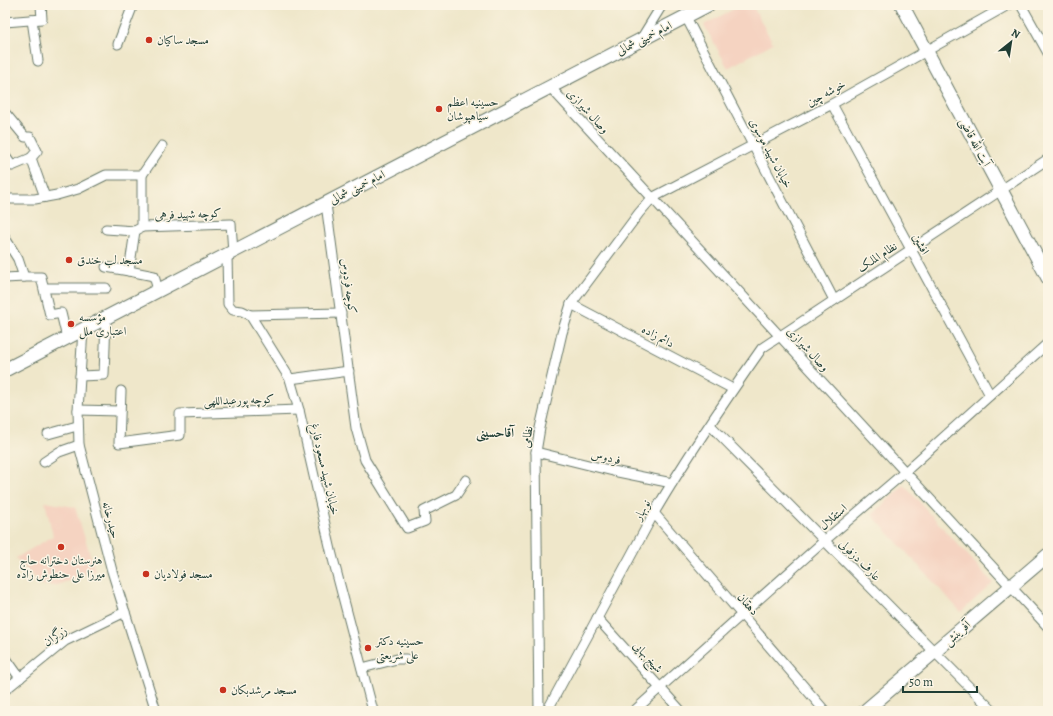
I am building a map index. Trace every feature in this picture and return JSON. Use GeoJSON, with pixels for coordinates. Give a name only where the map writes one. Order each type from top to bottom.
{"type":"FeatureCollection","features":[{"type":"Feature","properties":{"kind":"main road","name":"امام خمینی شمالی"},"geometry":{"type":"LineString","coordinates":[[5,370],[708,5]]}},
{"type":"Feature","properties":{"kind":"main road","name":"آیت الله قاضی"},"geometry":{"type":"LineString","coordinates":[[902,5],[1048,278]]}},
{"type":"Feature","properties":{"kind":"main road","name":"آفرینش"},"geometry":{"type":"LineString","coordinates":[[865,711],[1048,554]]}},
{"type":"Feature","properties":{"kind":"street"},"geometry":{"type":"LineString","coordinates":[[5,22],[42,20],[41,5]]}},
{"type":"Feature","properties":{"kind":"street"},"geometry":{"type":"LineString","coordinates":[[118,44],[133,5]]}},
{"type":"Feature","properties":{"kind":"street"},"geometry":{"type":"LineString","coordinates":[[640,40],[662,5]]}},
{"type":"Feature","properties":{"kind":"street","name":"خوشه چین"},"geometry":{"type":"LineString","coordinates":[[652,198],[832,104],[1008,5]]}},
{"type":"Feature","properties":{"kind":"street"},"geometry":{"type":"LineString","coordinates":[[1021,5],[1048,53]]}},
{"type":"Feature","properties":{"kind":"street","name":"خیابان شهید موسوی"},"geometry":{"type":"LineString","coordinates":[[686,17],[834,300]]}},
{"type":"Feature","properties":{"kind":"street"},"geometry":{"type":"LineString","coordinates":[[32,20],[38,61]]}},
{"type":"Feature","properties":{"kind":"street","name":"وصال شیرازی"},"geometry":{"type":"LineString","coordinates":[[550,87],[1048,627]]}},
{"type":"Feature","properties":{"kind":"street","name":"افشین"},"geometry":{"type":"LineString","coordinates":[[832,104],[990,395]]}},
{"type":"Feature","properties":{"kind":"street"},"geometry":{"type":"LineString","coordinates":[[5,156],[12,166],[31,158],[37,151],[30,137],[25,137],[6,114]]}},
{"type":"Feature","properties":{"kind":"street"},"geometry":{"type":"LineString","coordinates":[[5,199],[12,200],[45,197],[78,189],[106,175],[142,175],[162,146]]}},
{"type":"Feature","properties":{"kind":"street"},"geometry":{"type":"LineString","coordinates":[[31,158],[45,197]]}},
{"type":"Feature","properties":{"kind":"street","name":"نظام الملک"},"geometry":{"type":"LineString","coordinates":[[780,336],[1048,159]]}},
{"type":"Feature","properties":{"kind":"street","name":"کوچه شهید فرهی"},"geometry":{"type":"LineString","coordinates":[[130,271],[138,229],[142,175]]}},
{"type":"Feature","properties":{"kind":"street","name":"نظامی"},"geometry":{"type":"LineString","coordinates":[[539,711],[536,452],[553,368],[571,304],[639,213],[652,198]]}},
{"type":"Feature","properties":{"kind":"street","name":"کوچه فردوس"},"geometry":{"type":"LineString","coordinates":[[326,204],[356,428],[365,460],[407,528],[425,521],[424,511],[456,495],[466,480]]}},
{"type":"Feature","properties":{"kind":"street","name":"کوچه شهید فرهی"},"geometry":{"type":"LineString","coordinates":[[138,229],[231,224],[230,253]]}},
{"type":"Feature","properties":{"kind":"street"},"geometry":{"type":"LineString","coordinates":[[106,229],[138,229]]}},
{"type":"Feature","properties":{"kind":"street"},"geometry":{"type":"LineString","coordinates":[[5,238],[18,259],[24,277]]}},
{"type":"Feature","properties":{"kind":"street"},"geometry":{"type":"LineString","coordinates":[[230,253],[228,304],[233,310],[242,311],[250,315],[341,313]]}},
{"type":"Feature","properties":{"kind":"street"},"geometry":{"type":"LineString","coordinates":[[106,267],[154,276],[158,290]]}},
{"type":"Feature","properties":{"kind":"street"},"geometry":{"type":"LineString","coordinates":[[5,278],[41,277],[50,315],[61,313],[67,338]]}},
{"type":"Feature","properties":{"kind":"street"},"geometry":{"type":"LineString","coordinates":[[44,288],[106,288]]}},
{"type":"Feature","properties":{"kind":"street","name":"دائم زاده"},"geometry":{"type":"LineString","coordinates":[[571,304],[733,389]]}},
{"type":"Feature","properties":{"kind":"street","name":"خیابان شهید مسعود فارغ"},"geometry":{"type":"LineString","coordinates":[[250,315],[290,379],[299,410],[332,555],[373,711]]}},
{"type":"Feature","properties":{"kind":"street"},"geometry":{"type":"LineString","coordinates":[[80,376],[104,375],[106,318]]}},
{"type":"Feature","properties":{"kind":"street","name":"حیدرخانه"},"geometry":{"type":"LineString","coordinates":[[83,330],[78,410],[79,445],[110,564],[156,711]]}},
{"type":"Feature","properties":{"kind":"street","name":"نوبهار"},"geometry":{"type":"LineString","coordinates":[[547,711],[654,513],[672,483],[733,389],[762,348],[780,336]]}},
{"type":"Feature","properties":{"kind":"street","name":"استقلال"},"geometry":{"type":"LineString","coordinates":[[634,711],[824,541],[905,472],[1048,343]]}},
{"type":"Feature","properties":{"kind":"street"},"geometry":{"type":"LineString","coordinates":[[290,379],[349,371]]}},
{"type":"Feature","properties":{"kind":"street"},"geometry":{"type":"LineString","coordinates":[[78,410],[120,411],[121,391]]}},
{"type":"Feature","properties":{"kind":"street","name":"کوچه پورعبداللهی"},"geometry":{"type":"LineString","coordinates":[[120,411],[119,443],[180,435],[180,414],[299,410]]}},
{"type":"Feature","properties":{"kind":"street","name":"عارف دزفولی"},"geometry":{"type":"LineString","coordinates":[[710,425],[993,711]]}},
{"type":"Feature","properties":{"kind":"street"},"geometry":{"type":"LineString","coordinates":[[48,434],[78,426]]}},
{"type":"Feature","properties":{"kind":"street"},"geometry":{"type":"LineString","coordinates":[[44,462],[59,452],[79,445]]}},
{"type":"Feature","properties":{"kind":"street","name":"فردوس"},"geometry":{"type":"LineString","coordinates":[[536,452],[613,472],[672,483]]}},
{"type":"Feature","properties":{"kind":"street","name":"دهقان"},"geometry":{"type":"LineString","coordinates":[[654,513],[825,711]]}},
{"type":"Feature","properties":{"kind":"street","name":"زرگران"},"geometry":{"type":"LineString","coordinates":[[5,690],[65,641],[125,612]]}},
{"type":"Feature","properties":{"kind":"street","name":"شیخ بهایی"},"geometry":{"type":"LineString","coordinates":[[597,618],[681,711]]}},
{"type":"Feature","properties":{"kind":"street"},"geometry":{"type":"LineString","coordinates":[[5,657],[20,678]]}},
{"type":"Feature","properties":{"kind":"street"},"geometry":{"type":"LineString","coordinates":[[362,668],[397,659],[406,659]]}},
{"type":"Feature","properties":{"kind":"shaded area"},"geometry":{"type":"Polygon","coordinates":[[[741,5],[752,5],[773,43],[728,68],[704,25],[741,5]]]}},
{"type":"Feature","properties":{"kind":"shaded area"},"geometry":{"type":"Polygon","coordinates":[[[904,485],[993,583],[961,612],[872,515],[904,485]]]}},
{"type":"Feature","properties":{"kind":"shaded area","name":"هنرستان دخترانه حاج میرزا علی حنطوش زاده"},"geometry":{"type":"Polygon","coordinates":[[[45,502],[75,507],[95,570],[55,586],[41,585],[16,558],[53,536],[45,502]]]}},
{"type":"Feature","properties":{"kind":"place","name":"مسجد ساکیان"},"geometry":{"type":"Point","coordinates":[149,40]}},
{"type":"Feature","properties":{"kind":"place","name":"حسینیه اعظم سیاهپوشان"},"geometry":{"type":"Point","coordinates":[439,109]}},
{"type":"Feature","properties":{"kind":"place","name":"مسجد لب خندق"},"geometry":{"type":"Point","coordinates":[69,260]}},
{"type":"Feature","properties":{"kind":"place","name":"مؤسسه اعتباری ملل"},"geometry":{"type":"Point","coordinates":[71,324]}},
{"type":"Feature","properties":{"kind":"place","name":"هنرستان دخترانه حاج میرزا علی حنطوش زاده"},"geometry":{"type":"Point","coordinates":[61,547]}},
{"type":"Feature","properties":{"kind":"place","name":"مسجد فولادیان"},"geometry":{"type":"Point","coordinates":[146,574]}},
{"type":"Feature","properties":{"kind":"place","name":"حسینیه دکتر علی شریعتی"},"geometry":{"type":"Point","coordinates":[368,648]}},
{"type":"Feature","properties":{"kind":"place","name":"مسجد مرشدبکان"},"geometry":{"type":"Point","coordinates":[223,690]}},
{"type":"Feature","properties":{"kind":"district","name":"آقاحسینی"},"geometry":{"type":"Point","coordinates":[495,432]}}]}
